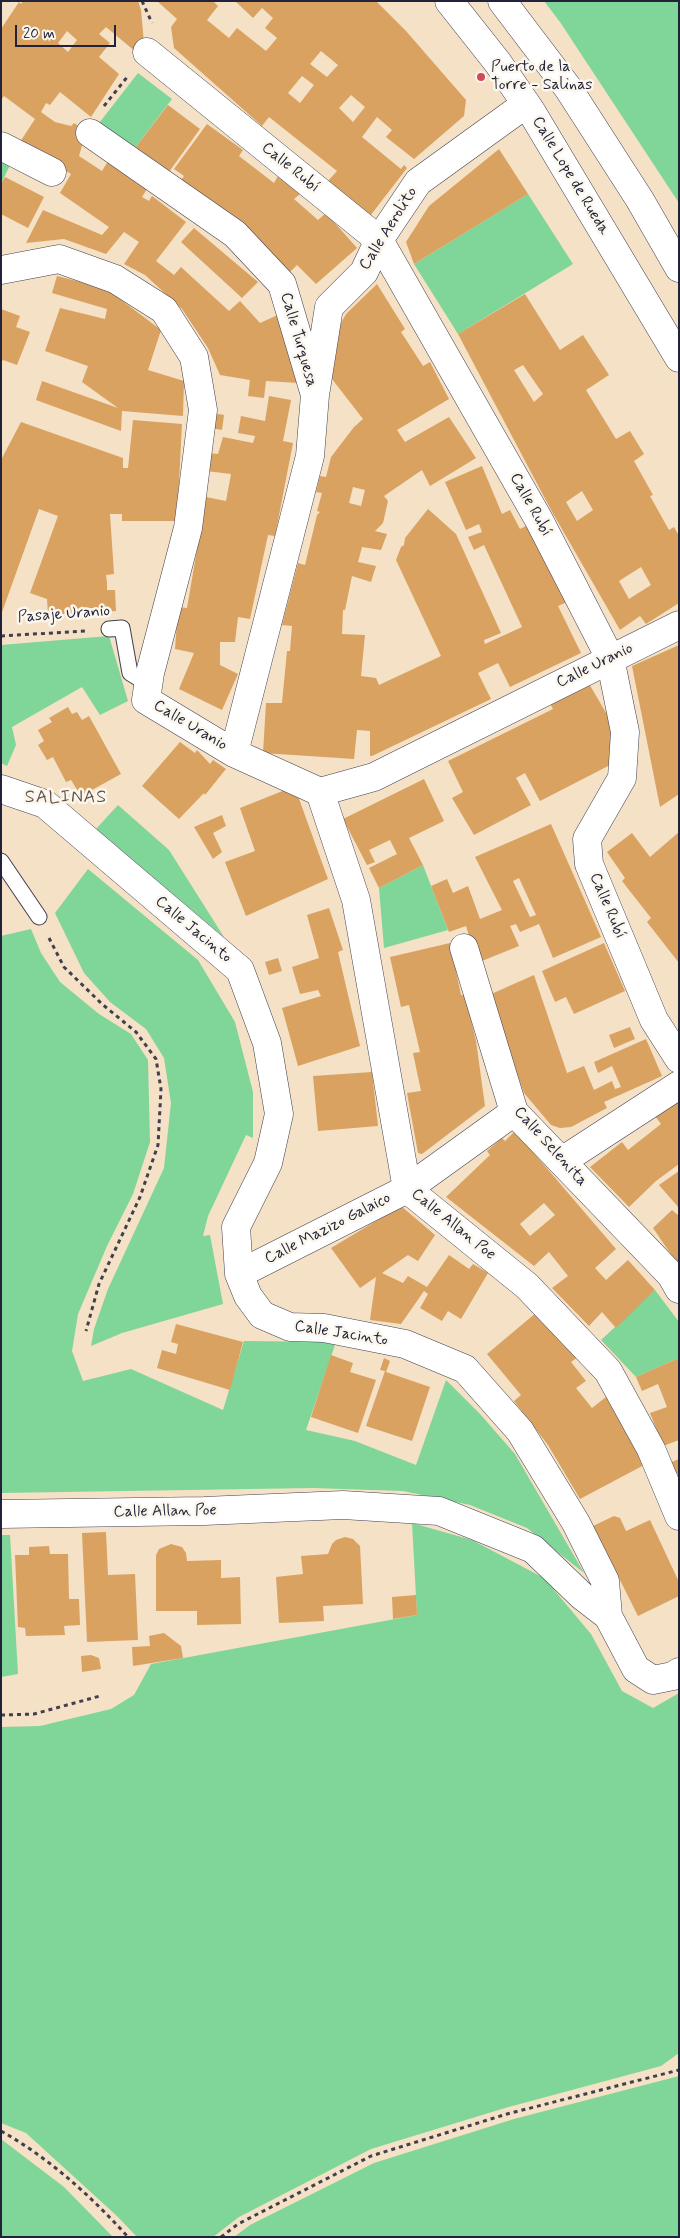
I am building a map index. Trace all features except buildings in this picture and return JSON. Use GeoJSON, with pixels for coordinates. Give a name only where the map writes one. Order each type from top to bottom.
{"type":"FeatureCollection","features":[{"type":"Feature","properties":{"kind":"street","name":"Calle Lope de Rueda"},"geometry":{"type":"LineString","coordinates":[[449,1],[498,63],[526,104],[679,358]]}},
{"type":"Feature","properties":{"kind":"street"},"geometry":{"type":"LineString","coordinates":[[502,1],[568,88],[640,200],[679,268]]}},
{"type":"Feature","properties":{"kind":"street","name":"Calle Rubí"},"geometry":{"type":"LineString","coordinates":[[147,52],[380,240],[540,520],[610,658],[625,732],[622,778],[588,839],[589,864],[654,1020],[679,1059]]}},
{"type":"Feature","properties":{"kind":"street","name":"Calle Aerolito"},"geometry":{"type":"LineString","coordinates":[[314,395],[329,307],[364,272],[380,240],[418,182],[526,104]]}},
{"type":"Feature","properties":{"kind":"street","name":"Calle Turquesa"},"geometry":{"type":"LineString","coordinates":[[90,133],[235,234],[282,284],[314,395],[310,456],[234,753]]}},
{"type":"Feature","properties":{"kind":"street"},"geometry":{"type":"LineString","coordinates":[[1,146],[52,172]]}},
{"type":"Feature","properties":{"kind":"street","name":"Calle Uranio"},"geometry":{"type":"LineString","coordinates":[[1,270],[59,259],[115,279],[164,310],[194,357],[203,410],[188,528],[148,684],[146,700],[234,753],[320,792],[374,777],[679,625]]}},
{"type":"Feature","properties":{"kind":"street","name":"Calle Jacinto"},"geometry":{"type":"LineString","coordinates":[[1,789],[45,804],[240,970],[267,1043],[280,1114],[268,1163],[236,1227],[240,1274],[248,1296],[262,1315],[290,1327],[324,1328],[405,1344],[465,1369],[520,1431],[576,1522],[605,1581],[608,1616]]}},
{"type":"Feature","properties":{"kind":"street","name":"Calle Allan Poe"},"geometry":{"type":"LineString","coordinates":[[320,792],[356,900],[407,1189],[527,1286],[608,1371],[651,1449],[679,1516]]}},
{"type":"Feature","properties":{"kind":"street","name":"Calle Selenita"},"geometry":{"type":"LineString","coordinates":[[464,948],[514,1112],[671,1275],[679,1288]]}},
{"type":"Feature","properties":{"kind":"street"},"geometry":{"type":"LineString","coordinates":[[562,1161],[679,1085]]}},
{"type":"Feature","properties":{"kind":"street","name":"Calle Mazizo Galaico"},"geometry":{"type":"LineString","coordinates":[[240,1274],[407,1189],[514,1112]]}},
{"type":"Feature","properties":{"kind":"street","name":"Calle Allan Poe"},"geometry":{"type":"LineString","coordinates":[[1,1514],[204,1512],[343,1505],[439,1511],[533,1549],[582,1596],[608,1616],[636,1669],[653,1680],[673,1676],[679,1672]]}},
{"type":"Feature","properties":{"kind":"lane","name":"Pasaje Uranio"},"geometry":{"type":"LineString","coordinates":[[109,629],[122,628],[130,673],[148,684]]}},
{"type":"Feature","properties":{"kind":"lane"},"geometry":{"type":"LineString","coordinates":[[1,861],[38,916]]}},
{"type":"Feature","properties":{"kind":"path"},"geometry":{"type":"LineString","coordinates":[[90,133],[100,111],[147,52]]}},
{"type":"Feature","properties":{"kind":"path","name":"Pasaje Uranio"},"geometry":{"type":"LineString","coordinates":[[1,636],[109,629]]}},
{"type":"Feature","properties":{"kind":"path"},"geometry":{"type":"LineString","coordinates":[[38,916],[64,966],[102,1004],[136,1032],[156,1059],[161,1089],[158,1145],[140,1197],[99,1284],[86,1331]]}},
{"type":"Feature","properties":{"kind":"path"},"geometry":{"type":"LineString","coordinates":[[1,1715],[34,1714],[100,1696]]}},
{"type":"Feature","properties":{"kind":"path"},"geometry":{"type":"LineString","coordinates":[[221,2237],[238,2224],[371,2156],[507,2114],[679,2070]]}},
{"type":"Feature","properties":{"kind":"path"},"geometry":{"type":"LineString","coordinates":[[1,2131],[25,2144],[64,2175],[109,2216],[128,2237]]}},
{"type":"Feature","properties":{"kind":"green space"},"geometry":{"type":"Polygon","coordinates":[[[544,1],[679,1],[679,203],[560,22],[544,1]]]}},
{"type":"Feature","properties":{"kind":"green space"},"geometry":{"type":"Polygon","coordinates":[[[138,73],[172,99],[132,152],[96,127],[138,73]]]}},
{"type":"Feature","properties":{"kind":"green space"},"geometry":{"type":"Polygon","coordinates":[[[1,161],[10,165],[1,184],[1,161]]]}},
{"type":"Feature","properties":{"kind":"green space"},"geometry":{"type":"Polygon","coordinates":[[[528,194],[573,264],[458,334],[414,264],[528,194]]]}},
{"type":"Feature","properties":{"kind":"green space"},"geometry":{"type":"Polygon","coordinates":[[[109,636],[128,701],[100,715],[82,687],[12,727],[16,745],[7,766],[1,763],[1,645],[109,636]]]}},
{"type":"Feature","properties":{"kind":"green space"},"geometry":{"type":"Polygon","coordinates":[[[118,805],[169,850],[224,937],[96,829],[118,805]]]}},
{"type":"Feature","properties":{"kind":"green space"},"geometry":{"type":"Polygon","coordinates":[[[423,865],[448,930],[384,948],[379,888],[423,865]]]}},
{"type":"Feature","properties":{"kind":"green space"},"geometry":{"type":"Polygon","coordinates":[[[88,869],[198,960],[235,1022],[253,1092],[253,1138],[246,1135],[208,1216],[203,1236],[210,1235],[223,1304],[122,1333],[91,1346],[94,1329],[108,1289],[164,1168],[171,1103],[164,1058],[146,1029],[110,1002],[84,973],[55,913],[88,869]]]}},
{"type":"Feature","properties":{"kind":"green space"},"geometry":{"type":"Polygon","coordinates":[[[31,929],[41,953],[60,982],[99,1014],[131,1034],[148,1060],[150,1142],[133,1194],[107,1246],[78,1314],[72,1351],[83,1381],[131,1369],[223,1410],[244,1341],[336,1342],[306,1430],[355,1441],[416,1465],[446,1380],[481,1415],[515,1454],[584,1573],[527,1528],[470,1505],[403,1491],[313,1488],[1,1493],[1,936],[31,929]]]}},
{"type":"Feature","properties":{"kind":"green space"},"geometry":{"type":"Polygon","coordinates":[[[655,1290],[679,1322],[679,1358],[636,1377],[601,1340],[655,1290]]]}},
{"type":"Feature","properties":{"kind":"green space"},"geometry":{"type":"Polygon","coordinates":[[[412,1523],[472,1540],[544,1578],[591,1634],[622,1691],[653,1708],[679,1693],[679,2053],[661,2066],[505,2108],[371,2149],[239,2217],[213,2237],[137,2237],[117,2216],[26,2133],[1,2123],[1,1727],[40,1726],[111,1709],[134,1695],[151,1664],[417,1615],[412,1523]]]}},
{"type":"Feature","properties":{"kind":"green space"},"geometry":{"type":"Polygon","coordinates":[[[1,1535],[10,1535],[18,1674],[1,1677],[1,1535]]]}},
{"type":"Feature","properties":{"kind":"green space"},"geometry":{"type":"Polygon","coordinates":[[[679,2076],[679,2237],[234,2237],[250,2225],[374,2163],[514,2119],[679,2076]]]}},
{"type":"Feature","properties":{"kind":"green space"},"geometry":{"type":"Polygon","coordinates":[[[1,2139],[64,2187],[113,2237],[1,2237],[1,2139]]]}},
{"type":"Feature","properties":{"kind":"place","name":"Puerto de la Torre - Salinas"},"geometry":{"type":"Point","coordinates":[481,77]}},
{"type":"Feature","properties":{"kind":"district","name":"SALINAS"},"geometry":{"type":"Point","coordinates":[66,798]}}]}
